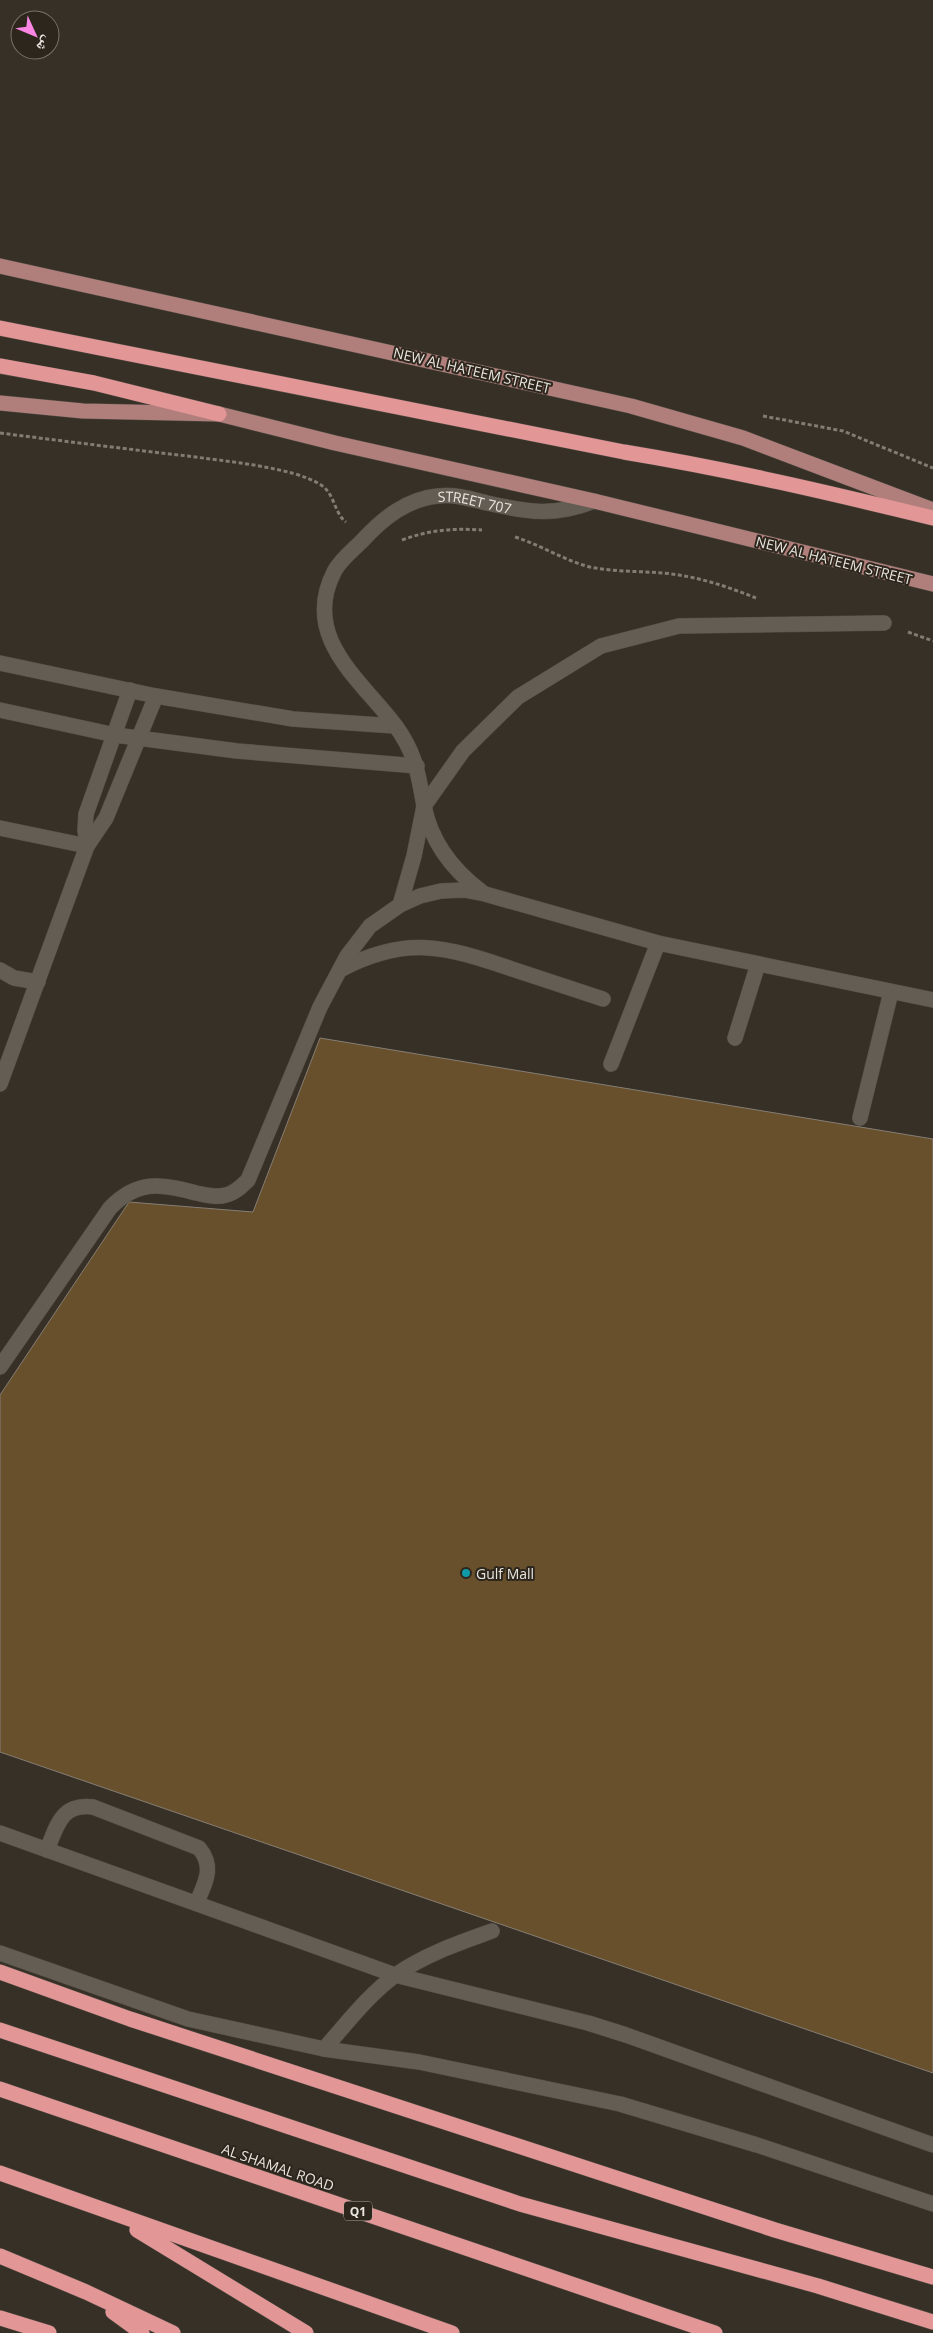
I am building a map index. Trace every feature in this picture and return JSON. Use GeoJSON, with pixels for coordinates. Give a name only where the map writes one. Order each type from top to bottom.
{"type":"FeatureCollection","features":[{"type":"Feature","properties":{"kind":"highway"},"geometry":{"type":"LineString","coordinates":[[0,328],[624,452],[709,466],[933,518]]}},
{"type":"Feature","properties":{"kind":"highway"},"geometry":{"type":"LineString","coordinates":[[0,366],[94,383],[219,414]]}},
{"type":"Feature","properties":{"kind":"highway"},"geometry":{"type":"LineString","coordinates":[[0,1972],[130,2019],[775,2230],[933,2276]]}},
{"type":"Feature","properties":{"kind":"highway"},"geometry":{"type":"LineString","coordinates":[[0,2030],[520,2204],[818,2286],[933,2322]]}},
{"type":"Feature","properties":{"kind":"highway","name":"AL SHAMAL ROAD"},"geometry":{"type":"LineString","coordinates":[[0,2089],[715,2333]]}},
{"type":"Feature","properties":{"kind":"highway"},"geometry":{"type":"LineString","coordinates":[[0,2173],[110,2214],[452,2333]]}},
{"type":"Feature","properties":{"kind":"highway"},"geometry":{"type":"LineString","coordinates":[[110,2214],[306,2333]]}},
{"type":"Feature","properties":{"kind":"highway"},"geometry":{"type":"LineString","coordinates":[[0,2256],[86,2292],[173,2333]]}},
{"type":"Feature","properties":{"kind":"highway"},"geometry":{"type":"LineString","coordinates":[[86,2292],[142,2333]]}},
{"type":"Feature","properties":{"kind":"highway"},"geometry":{"type":"LineString","coordinates":[[0,2318],[49,2333]]}},
{"type":"Feature","properties":{"kind":"main road","name":"NEW AL HATEEM STREET"},"geometry":{"type":"LineString","coordinates":[[0,266],[631,406],[743,438],[933,510]]}},
{"type":"Feature","properties":{"kind":"main road","name":"NEW AL HATEEM STREET"},"geometry":{"type":"LineString","coordinates":[[0,403],[83,411],[219,414],[335,443],[594,501],[933,584]]}},
{"type":"Feature","properties":{"kind":"lane","name":"STREET 707"},"geometry":{"type":"LineString","coordinates":[[424,806],[417,766],[408,745],[334,650],[326,624],[326,597],[335,571],[366,536],[387,518],[411,502],[439,496],[462,497],[532,512],[554,512],[575,508],[594,501]]}},
{"type":"Feature","properties":{"kind":"lane"},"geometry":{"type":"LineString","coordinates":[[400,905],[414,856],[424,806],[463,751],[518,697],[601,646],[680,626],[884,622]]}},
{"type":"Feature","properties":{"kind":"lane"},"geometry":{"type":"LineString","coordinates":[[0,663],[156,696],[294,719],[395,726]]}},
{"type":"Feature","properties":{"kind":"lane"},"geometry":{"type":"LineString","coordinates":[[87,846],[86,814],[130,690]]}},
{"type":"Feature","properties":{"kind":"lane"},"geometry":{"type":"LineString","coordinates":[[0,1084],[87,846],[106,818],[156,696]]}},
{"type":"Feature","properties":{"kind":"lane"},"geometry":{"type":"LineString","coordinates":[[0,710],[115,735],[237,751],[417,766]]}},
{"type":"Feature","properties":{"kind":"lane"},"geometry":{"type":"LineString","coordinates":[[424,806],[440,847],[468,881],[485,894]]}},
{"type":"Feature","properties":{"kind":"lane"},"geometry":{"type":"LineString","coordinates":[[0,828],[87,846]]}},
{"type":"Feature","properties":{"kind":"lane"},"geometry":{"type":"LineString","coordinates":[[0,1367],[110,1208],[120,1198],[131,1191],[158,1185],[171,1186],[213,1197],[226,1196],[248,1180],[320,1007],[347,956],[370,926],[400,905],[420,896],[441,891],[464,890],[485,894],[658,942],[933,1000]]}},
{"type":"Feature","properties":{"kind":"lane"},"geometry":{"type":"LineString","coordinates":[[611,1064],[658,942]]}},
{"type":"Feature","properties":{"kind":"lane"},"geometry":{"type":"LineString","coordinates":[[340,970],[361,959],[383,952],[406,948],[446,949],[603,999]]}},
{"type":"Feature","properties":{"kind":"lane"},"geometry":{"type":"LineString","coordinates":[[735,1038],[758,964]]}},
{"type":"Feature","properties":{"kind":"lane"},"geometry":{"type":"LineString","coordinates":[[0,970],[14,978],[38,982]]}},
{"type":"Feature","properties":{"kind":"lane"},"geometry":{"type":"LineString","coordinates":[[860,1118],[891,992]]}},
{"type":"Feature","properties":{"kind":"lane"},"geometry":{"type":"LineString","coordinates":[[47,1850],[57,1824],[67,1811],[84,1806],[93,1807],[199,1848],[206,1856],[209,1867],[208,1878],[196,1902]]}},
{"type":"Feature","properties":{"kind":"lane"},"geometry":{"type":"LineString","coordinates":[[0,1833],[395,1975],[588,2023],[626,2035],[933,2146]]}},
{"type":"Feature","properties":{"kind":"lane"},"geometry":{"type":"LineString","coordinates":[[324,2049],[370,1997],[395,1975],[438,1951],[492,1931]]}},
{"type":"Feature","properties":{"kind":"lane"},"geometry":{"type":"LineString","coordinates":[[0,1953],[188,2019],[324,2049],[419,2062],[620,2104],[757,2144],[933,2204]]}},
{"type":"Feature","properties":{"kind":"path"},"geometry":{"type":"LineString","coordinates":[[753,415],[843,431],[933,468]]}},
{"type":"Feature","properties":{"kind":"path"},"geometry":{"type":"LineString","coordinates":[[0,433],[242,463],[287,473],[322,486],[333,498],[340,517],[385,553],[401,541],[424,532],[468,529],[485,530]]}},
{"type":"Feature","properties":{"kind":"path"},"geometry":{"type":"LineString","coordinates":[[512,536],[590,567],[692,577],[718,584],[760,600]]}},
{"type":"Feature","properties":{"kind":"path"},"geometry":{"type":"LineString","coordinates":[[884,622],[933,641]]}},
{"type":"Feature","properties":{"kind":"building","name":"Gulf Mall"},"geometry":{"type":"Polygon","coordinates":[[[320,1038],[933,1139],[933,2073],[0,1752],[0,1395],[129,1202],[253,1212],[320,1038]]]}},
{"type":"Feature","properties":{"kind":"place","name":"Gulf Mall"},"geometry":{"type":"Point","coordinates":[466,1573]}}]}
